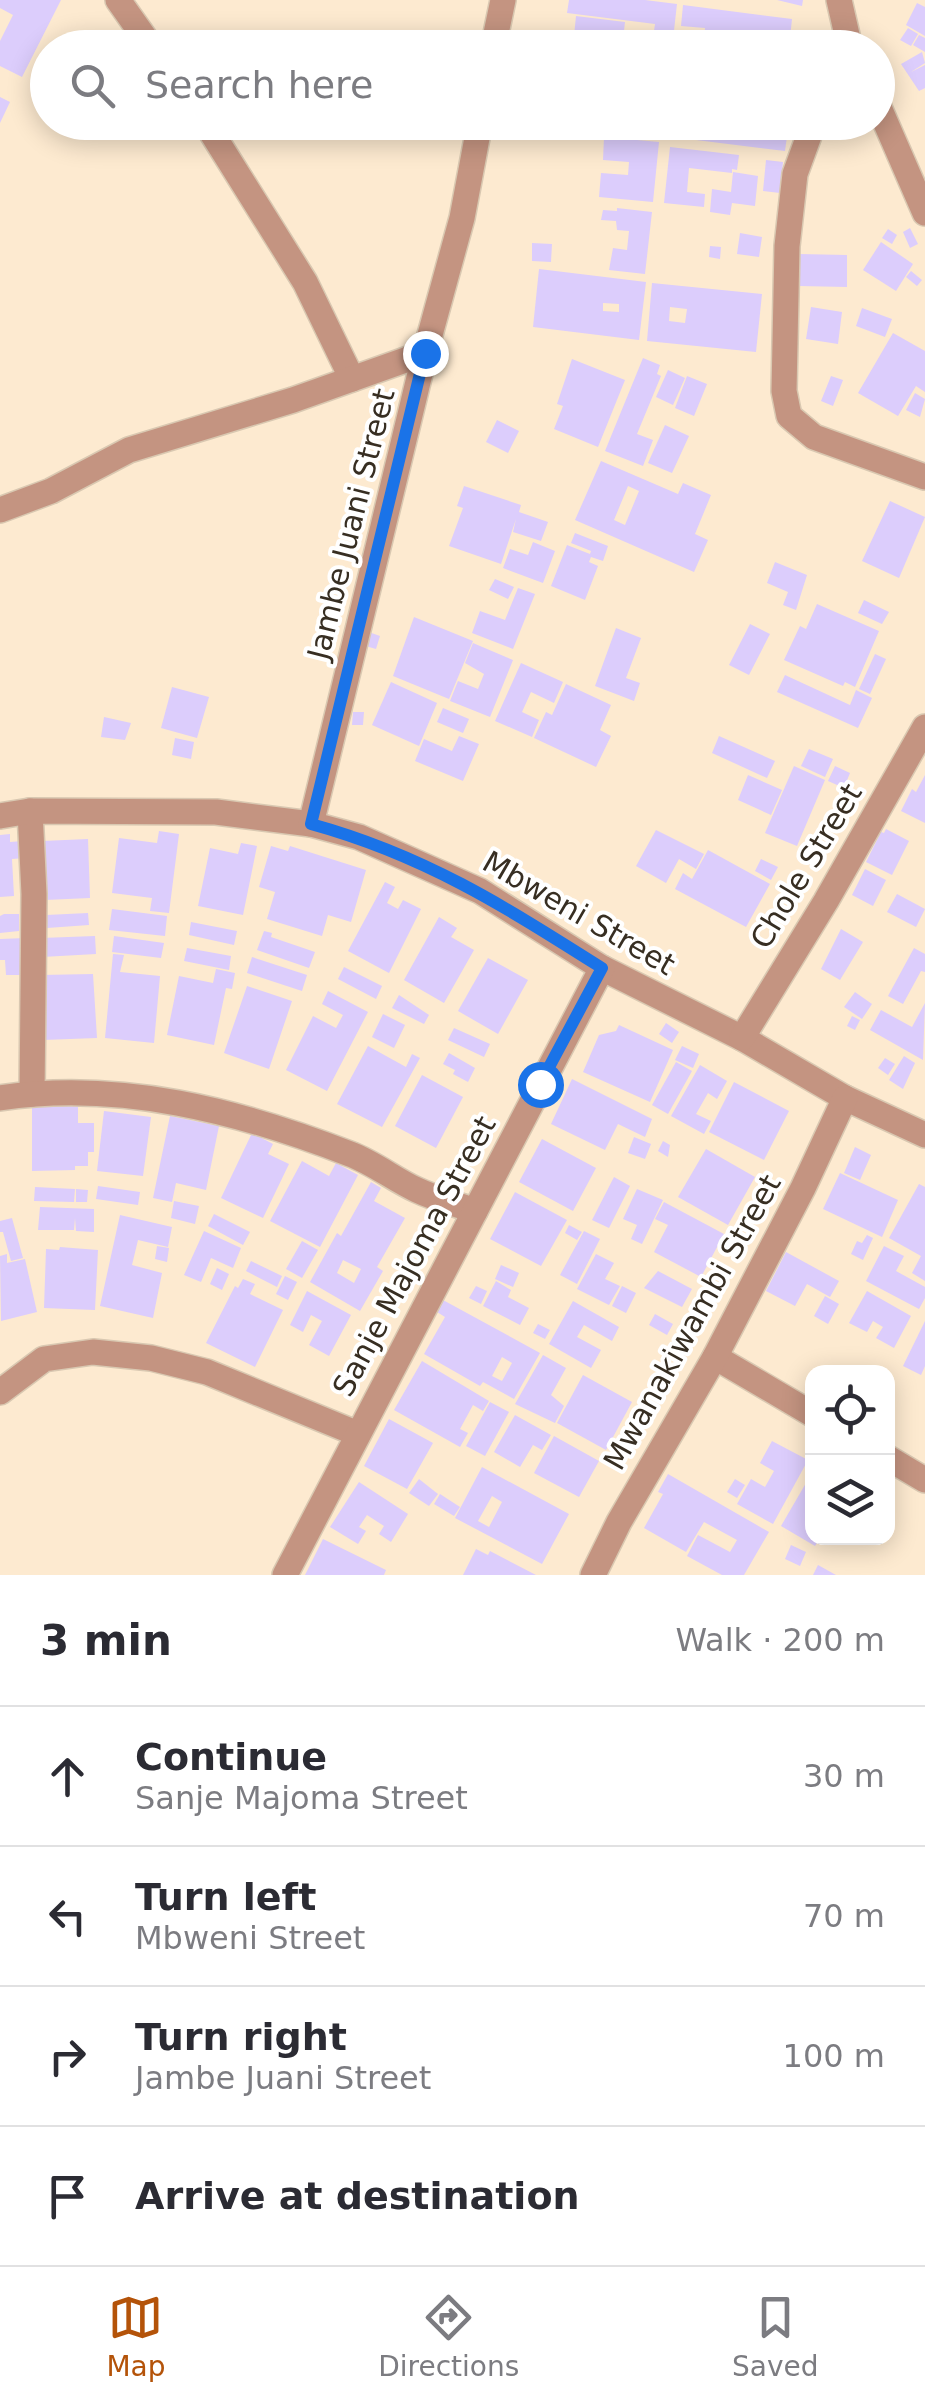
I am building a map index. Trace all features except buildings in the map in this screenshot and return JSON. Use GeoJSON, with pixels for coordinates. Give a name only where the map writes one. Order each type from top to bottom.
{"type":"FeatureCollection","features":[{"type":"Feature","properties":{"kind":"street"},"geometry":{"type":"LineString","coordinates":[[118,0],[139,30]]}},
{"type":"Feature","properties":{"kind":"street"},"geometry":{"type":"LineString","coordinates":[[497,30],[503,0]]}},
{"type":"Feature","properties":{"kind":"street"},"geometry":{"type":"LineString","coordinates":[[839,0],[844,30]]}},
{"type":"Feature","properties":{"kind":"street"},"geometry":{"type":"LineString","coordinates":[[216,140],[305,282],[352,379]]}},
{"type":"Feature","properties":{"kind":"street","name":"Jambe Juani Street"},"geometry":{"type":"LineString","coordinates":[[311,824],[425,353],[462,218],[477,140]]}},
{"type":"Feature","properties":{"kind":"street"},"geometry":{"type":"LineString","coordinates":[[807,140],[795,174],[787,246],[784,391],[789,416],[814,437],[925,477]]}},
{"type":"Feature","properties":{"kind":"street"},"geometry":{"type":"LineString","coordinates":[[893,140],[925,212]]}},
{"type":"Feature","properties":{"kind":"street"},"geometry":{"type":"LineString","coordinates":[[0,510],[51,491],[129,450],[425,353]]}},
{"type":"Feature","properties":{"kind":"street","name":"Chole Street"},"geometry":{"type":"LineString","coordinates":[[742,1038],[826,901],[925,726]]}},
{"type":"Feature","properties":{"kind":"street"},"geometry":{"type":"LineString","coordinates":[[30,811],[34,894],[32,1094]]}},
{"type":"Feature","properties":{"kind":"street","name":"Mbweni Street"},"geometry":{"type":"LineString","coordinates":[[0,816],[30,811],[216,812],[311,824],[393,850],[480,891],[602,968],[742,1038],[845,1098],[925,1135]]}},
{"type":"Feature","properties":{"kind":"street","name":"Sanje Majoma Street"},"geometry":{"type":"LineString","coordinates":[[286,1575],[602,968]]}},
{"type":"Feature","properties":{"kind":"street"},"geometry":{"type":"LineString","coordinates":[[0,1098],[100,1093],[162,1099],[233,1114],[354,1156],[418,1191],[475,1211]]}},
{"type":"Feature","properties":{"kind":"street","name":"Mwanakiwambi Street"},"geometry":{"type":"LineString","coordinates":[[593,1575],[618,1522],[714,1357],[804,1188],[845,1098]]}},
{"type":"Feature","properties":{"kind":"street"},"geometry":{"type":"LineString","coordinates":[[0,1392],[44,1359],[94,1352],[151,1358],[207,1372],[358,1434]]}},
{"type":"Feature","properties":{"kind":"street"},"geometry":{"type":"LineString","coordinates":[[714,1357],[805,1410]]}},
{"type":"Feature","properties":{"kind":"street"},"geometry":{"type":"LineString","coordinates":[[895,1462],[925,1480]]}},
{"type":"Feature","properties":{"kind":"route"},"geometry":{"type":"LineString","coordinates":[[425,353],[311,824],[393,850],[480,891],[602,968],[540,1084]]}}]}
